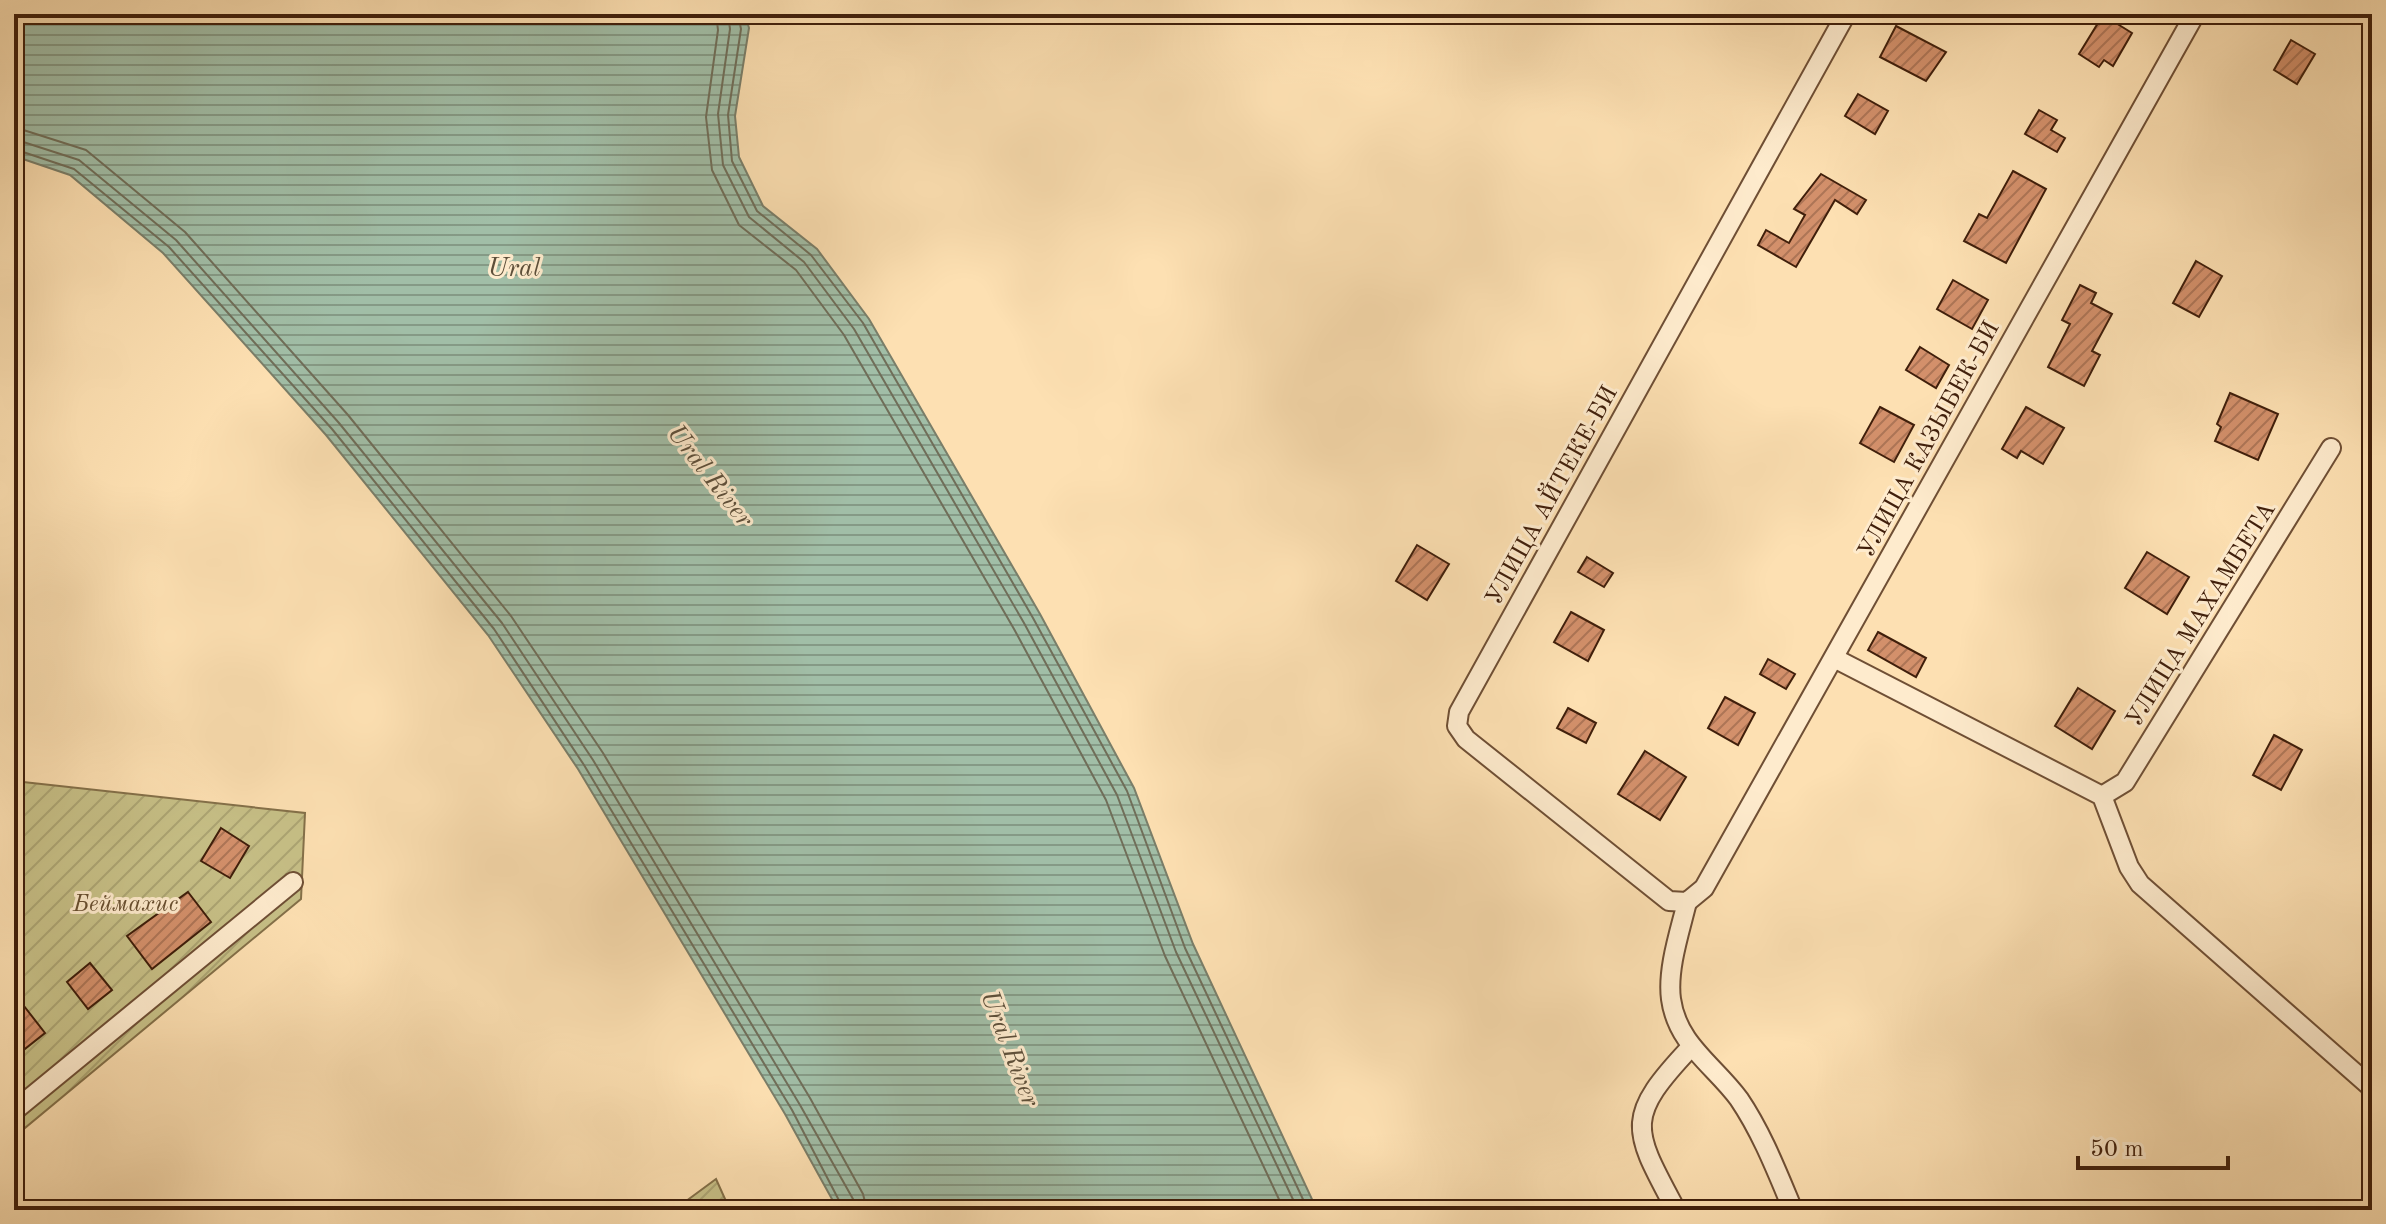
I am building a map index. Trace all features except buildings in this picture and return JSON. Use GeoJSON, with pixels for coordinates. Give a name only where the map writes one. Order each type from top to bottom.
{"type":"FeatureCollection","features":[{"type":"Feature","properties":{"kind":"street","name":"УЛИЦА АЙТЕКЕ-БИ"},"geometry":{"type":"LineString","coordinates":[[1687,902],[1669,901],[1466,739],[1457,726],[1459,712],[1846,14]]}},
{"type":"Feature","properties":{"kind":"street","name":"УЛИЦА КАЗЫБЕК-БИ"},"geometry":{"type":"LineString","coordinates":[[1687,902],[1704,888],[2195,14]]}},
{"type":"Feature","properties":{"kind":"street","name":"УЛИЦА МАХАМБЕТА"},"geometry":{"type":"LineString","coordinates":[[2102,796],[2125,782],[2331,448]]}},
{"type":"Feature","properties":{"kind":"street"},"geometry":{"type":"LineString","coordinates":[[1834,658],[2102,796],[2129,867],[2140,884],[2372,1088]]}},
{"type":"Feature","properties":{"kind":"street"},"geometry":{"type":"LineString","coordinates":[[14,1111],[293,882]]}},
{"type":"Feature","properties":{"kind":"street"},"geometry":{"type":"LineString","coordinates":[[1687,902],[1670,996],[1677,1025],[1691,1047],[1738,1099],[1758,1131],[1793,1210]]}},
{"type":"Feature","properties":{"kind":"street"},"geometry":{"type":"LineString","coordinates":[[1676,1210],[1646,1155],[1640,1119],[1654,1086],[1691,1047]]}},
{"type":"Feature","properties":{"kind":"green space","name":"Беймахис"},"geometry":{"type":"Polygon","coordinates":[[[14,781],[305,813],[301,899],[14,1137],[14,781]]]}},
{"type":"Feature","properties":{"kind":"green space"},"geometry":{"type":"Polygon","coordinates":[[[716,1179],[730,1210],[674,1210],[716,1179]]]}},
{"type":"Feature","properties":{"kind":"water","name":"Ural"},"geometry":{"type":"Polygon","coordinates":[[[14,14],[745,14],[749,28],[735,116],[739,157],[763,206],[817,249],[869,319],[1040,614],[1134,788],[1193,944],[1317,1210],[838,1210],[785,1114],[578,769],[488,635],[326,435],[163,253],[70,175],[14,156],[14,14]]]}},
{"type":"Feature","properties":{"kind":"water label","name":"Ural River"},"geometry":{"type":"Point","coordinates":[711,475]}},
{"type":"Feature","properties":{"kind":"water label","name":"Ural River"},"geometry":{"type":"Point","coordinates":[1011,1048]}}]}
